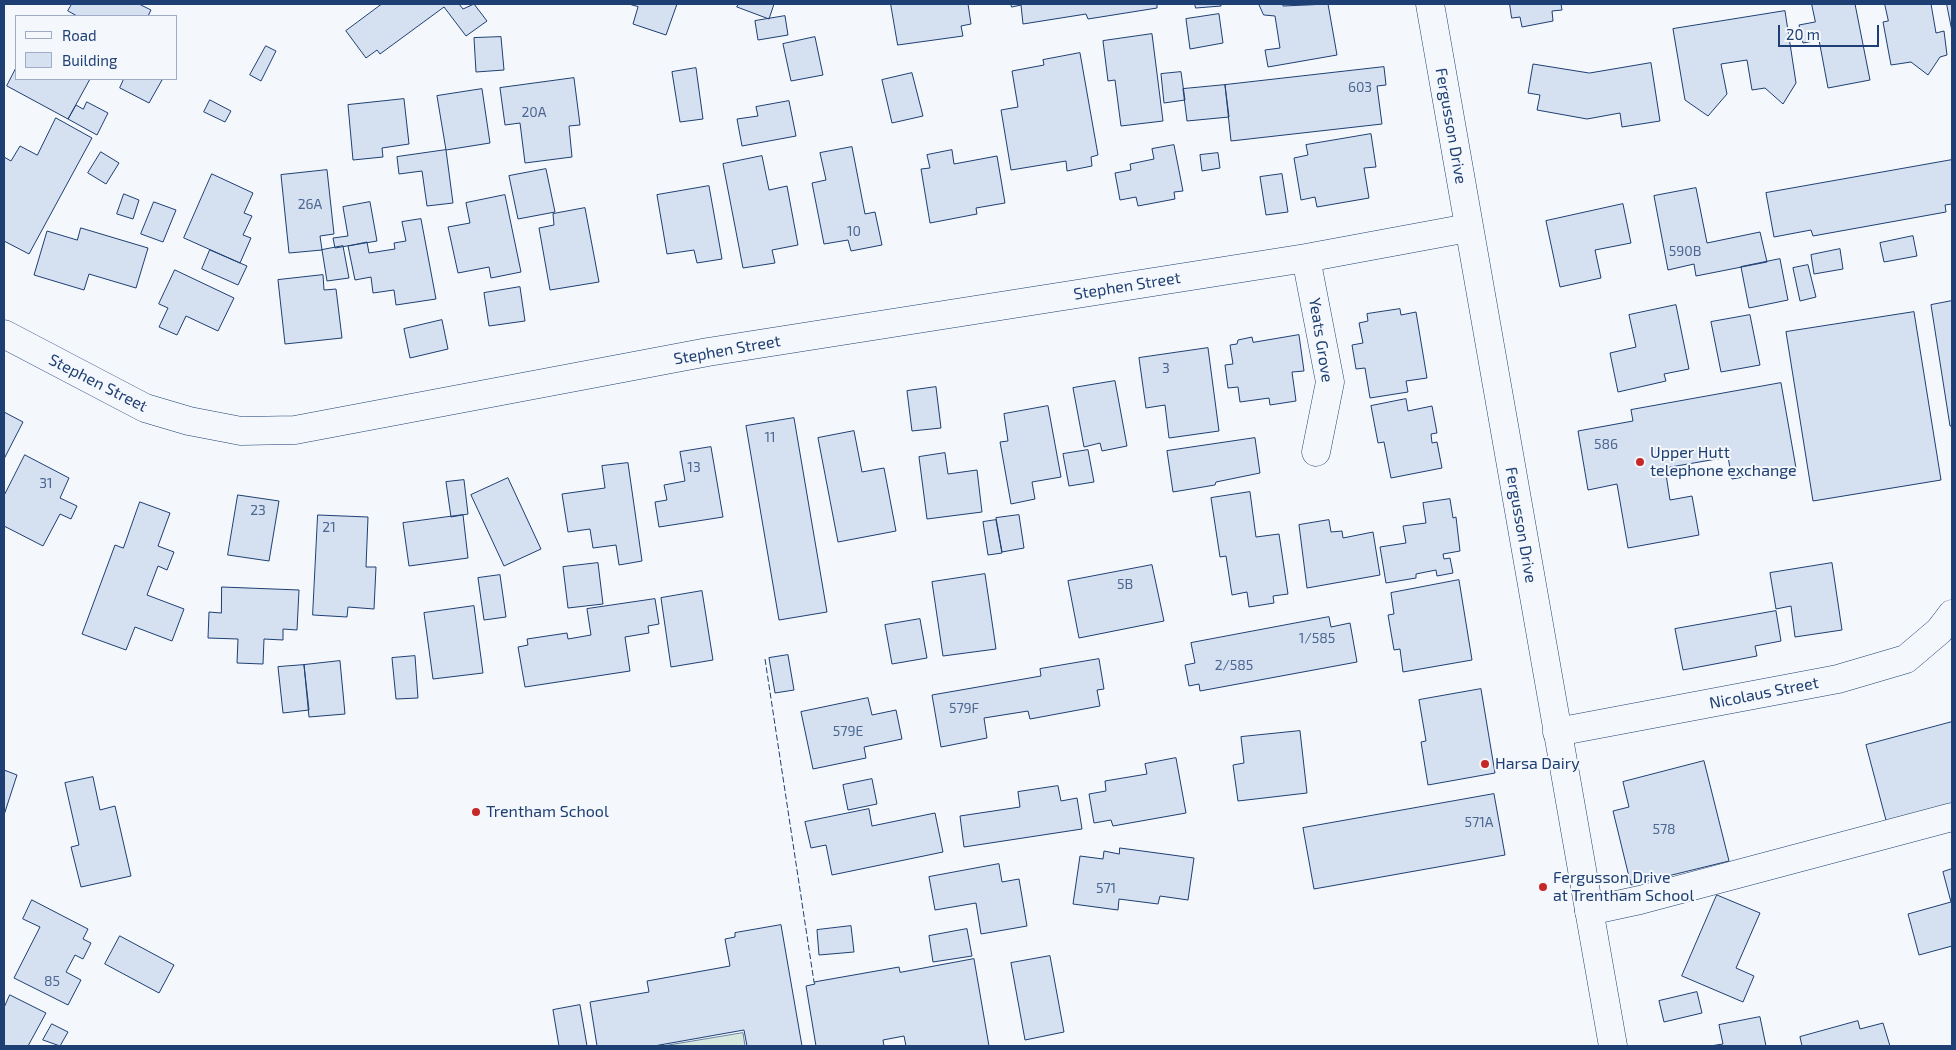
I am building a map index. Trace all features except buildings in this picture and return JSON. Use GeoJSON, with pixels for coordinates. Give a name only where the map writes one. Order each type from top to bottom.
{"type":"FeatureCollection","features":[{"type":"Feature","properties":{"kind":"street","name":"Fergusson Drive"},"geometry":{"type":"LineString","coordinates":[[1430,4],[1613,1046]]}},
{"type":"Feature","properties":{"kind":"street","name":"Stephen Street"},"geometry":{"type":"LineString","coordinates":[[4,334],[145,408],[189,421],[241,431],[295,430],[717,351],[1306,258],[1468,228]]}},
{"type":"Feature","properties":{"kind":"street","name":"Yeats Grove"},"geometry":{"type":"LineString","coordinates":[[1306,258],[1330,382],[1316,452]]}},
{"type":"Feature","properties":{"kind":"street","name":"Nicolaus Street"},"geometry":{"type":"LineString","coordinates":[[1557,732],[1838,680],[1906,659],[1939,632],[1952,614]]}},
{"type":"Feature","properties":{"kind":"street"},"geometry":{"type":"LineString","coordinates":[[1588,911],[1640,900],[1952,817]]}},
{"type":"Feature","properties":{"kind":"shaded area"},"geometry":{"type":"Polygon","coordinates":[[[743,1033],[745,1046],[663,1046],[743,1033]]]}},
{"type":"Feature","properties":{"kind":"fence"},"geometry":{"type":"LineString","coordinates":[[765,659],[814,982]]}},
{"type":"Feature","properties":{"kind":"place","name":"Upper Hutt telephone exchange"},"geometry":{"type":"Point","coordinates":[1640,462]}},
{"type":"Feature","properties":{"kind":"place","name":"Harsa Dairy"},"geometry":{"type":"Point","coordinates":[1485,764]}},
{"type":"Feature","properties":{"kind":"place","name":"Trentham School"},"geometry":{"type":"Point","coordinates":[476,812]}},
{"type":"Feature","properties":{"kind":"place","name":"Fergusson Drive at Trentham School"},"geometry":{"type":"Point","coordinates":[1543,887]}}]}
